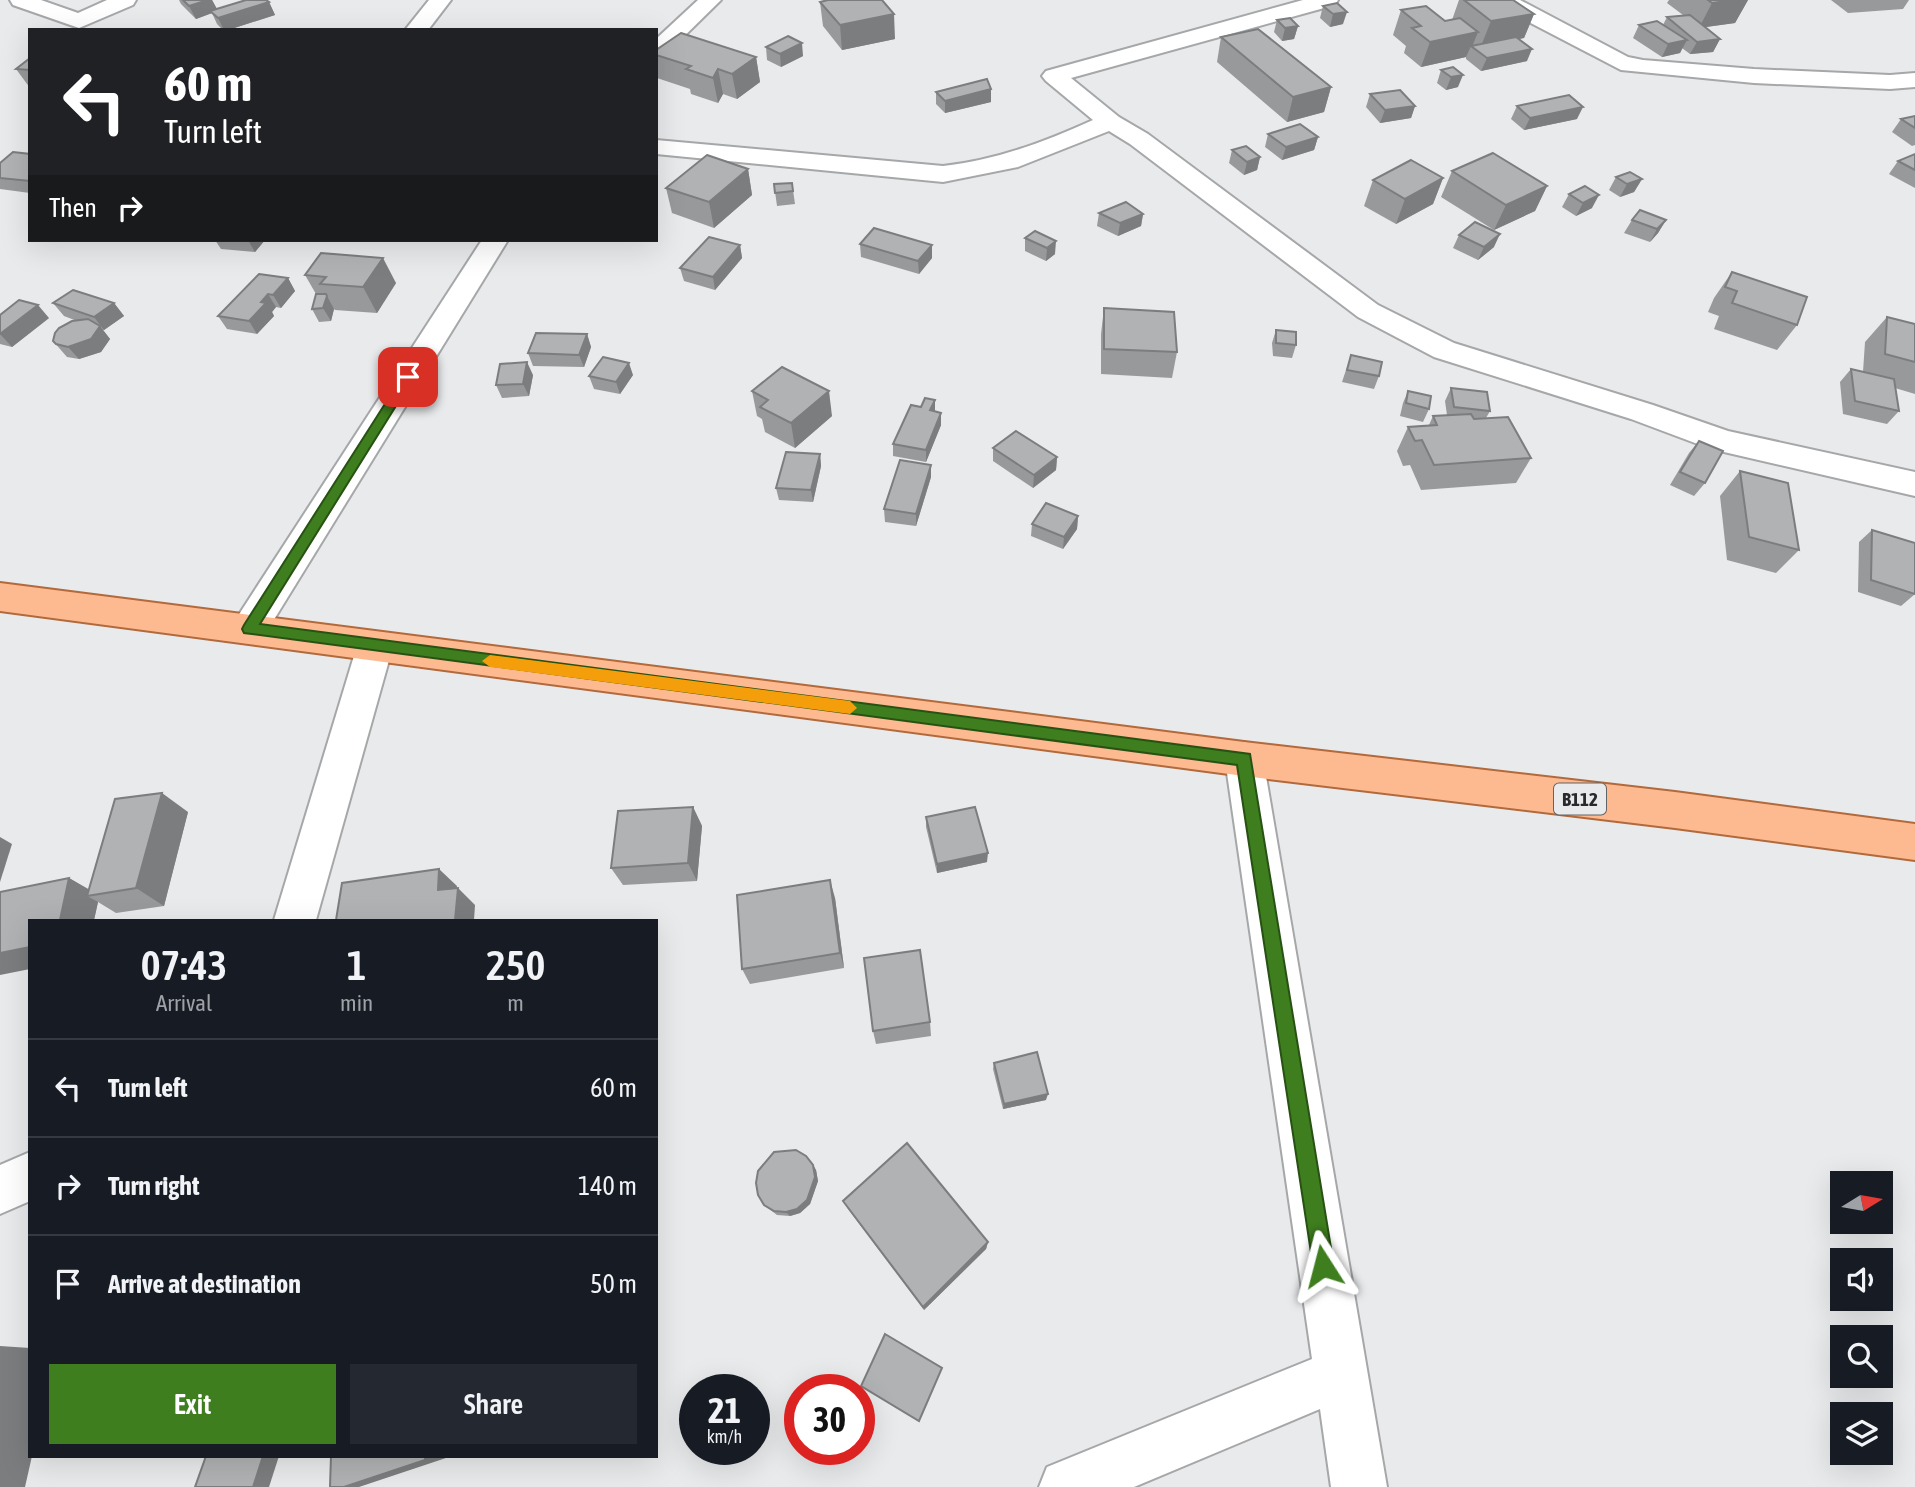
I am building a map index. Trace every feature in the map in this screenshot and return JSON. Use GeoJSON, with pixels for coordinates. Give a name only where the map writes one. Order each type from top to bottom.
{"type":"FeatureCollection","features":[{"type":"Feature","properties":{"kind":"main road","name":"B112"},"geometry":{"type":"LineString","coordinates":[[0,597],[1244,759],[1675,810],[1915,842]]}},
{"type":"Feature","properties":{"kind":"street"},"geometry":{"type":"LineString","coordinates":[[21,0],[79,21],[125,0]]}},
{"type":"Feature","properties":{"kind":"street"},"geometry":{"type":"LineString","coordinates":[[418,28],[440,0]]}},
{"type":"Feature","properties":{"kind":"street"},"geometry":{"type":"LineString","coordinates":[[658,49],[710,0]]}},
{"type":"Feature","properties":{"kind":"street"},"geometry":{"type":"LineString","coordinates":[[1327,0],[1055,76],[1110,122],[1139,139],[1368,311],[1444,350],[1642,412],[1723,441],[1915,484]]}},
{"type":"Feature","properties":{"kind":"street"},"geometry":{"type":"LineString","coordinates":[[1504,0],[1621,62],[1643,67],[1754,76],[1890,82],[1915,80]]}},
{"type":"Feature","properties":{"kind":"street"},"geometry":{"type":"LineString","coordinates":[[1890,82],[1915,99]]}},
{"type":"Feature","properties":{"kind":"street"},"geometry":{"type":"LineString","coordinates":[[658,147],[943,174],[977,171],[1015,162],[1110,122]]}},
{"type":"Feature","properties":{"kind":"street"},"geometry":{"type":"LineString","coordinates":[[249,629],[494,242]]}},
{"type":"Feature","properties":{"kind":"street"},"geometry":{"type":"LineString","coordinates":[[295,919],[375,646]]}},
{"type":"Feature","properties":{"kind":"street"},"geometry":{"type":"LineString","coordinates":[[1244,759],[1359,1487]]}},
{"type":"Feature","properties":{"kind":"street"},"geometry":{"type":"LineString","coordinates":[[0,1190],[28,1177]]}},
{"type":"Feature","properties":{"kind":"street"},"geometry":{"type":"LineString","coordinates":[[1067,1487],[1340,1374]]}},
{"type":"Feature","properties":{"kind":"building"},"geometry":{"type":"Polygon","coordinates":[[[183,0],[208,0],[189,6],[183,0]]]}},
{"type":"Feature","properties":{"kind":"building"},"geometry":{"type":"Polygon","coordinates":[[[246,0],[269,2],[218,18],[210,11],[246,0]]]}},
{"type":"Feature","properties":{"kind":"building"},"geometry":{"type":"Polygon","coordinates":[[[882,0],[894,14],[840,25],[820,2],[882,0]]]}},
{"type":"Feature","properties":{"kind":"building"},"geometry":{"type":"Polygon","coordinates":[[[1464,0],[1513,0],[1534,14],[1491,21],[1464,0]]]}},
{"type":"Feature","properties":{"kind":"building"},"geometry":{"type":"Polygon","coordinates":[[[1708,0],[1734,0],[1712,3],[1708,0]]]}},
{"type":"Feature","properties":{"kind":"building"},"geometry":{"type":"Polygon","coordinates":[[[1337,3],[1347,12],[1333,14],[1323,6],[1337,3]]]}},
{"type":"Feature","properties":{"kind":"building"},"geometry":{"type":"Polygon","coordinates":[[[1426,6],[1445,21],[1460,18],[1478,32],[1430,42],[1412,28],[1421,26],[1401,10],[1426,6]]]}},
{"type":"Feature","properties":{"kind":"building"},"geometry":{"type":"Polygon","coordinates":[[[1690,15],[1720,39],[1697,42],[1667,17],[1690,15]]]}},
{"type":"Feature","properties":{"kind":"building"},"geometry":{"type":"Polygon","coordinates":[[[1290,18],[1298,26],[1285,28],[1277,20],[1290,18]]]}},
{"type":"Feature","properties":{"kind":"building"},"geometry":{"type":"Polygon","coordinates":[[[1657,21],[1687,40],[1668,44],[1639,25],[1657,21]]]}},
{"type":"Feature","properties":{"kind":"building"},"geometry":{"type":"Polygon","coordinates":[[[1258,29],[1331,87],[1293,97],[1221,37],[1258,29]]]}},
{"type":"Feature","properties":{"kind":"building"},"geometry":{"type":"Polygon","coordinates":[[[681,33],[756,57],[732,74],[718,69],[713,78],[686,69],[691,66],[658,56],[658,49],[681,33]]]}},
{"type":"Feature","properties":{"kind":"building"},"geometry":{"type":"Polygon","coordinates":[[[788,36],[802,43],[780,54],[766,47],[788,36]]]}},
{"type":"Feature","properties":{"kind":"building"},"geometry":{"type":"Polygon","coordinates":[[[1516,37],[1532,49],[1487,58],[1471,46],[1516,37]]]}},
{"type":"Feature","properties":{"kind":"building"},"geometry":{"type":"Polygon","coordinates":[[[28,60],[28,70],[16,69],[28,60]]]}},
{"type":"Feature","properties":{"kind":"building"},"geometry":{"type":"Polygon","coordinates":[[[1453,67],[1463,75],[1451,77],[1441,70],[1453,67]]]}},
{"type":"Feature","properties":{"kind":"building"},"geometry":{"type":"Polygon","coordinates":[[[987,79],[991,89],[945,101],[936,92],[987,79]]]}},
{"type":"Feature","properties":{"kind":"building"},"geometry":{"type":"Polygon","coordinates":[[[1400,90],[1415,106],[1385,110],[1370,94],[1400,90]]]}},
{"type":"Feature","properties":{"kind":"building"},"geometry":{"type":"Polygon","coordinates":[[[1569,95],[1583,107],[1530,118],[1517,106],[1569,95]]]}},
{"type":"Feature","properties":{"kind":"building"},"geometry":{"type":"Polygon","coordinates":[[[1915,116],[1915,128],[1901,119],[1915,116]]]}},
{"type":"Feature","properties":{"kind":"building"},"geometry":{"type":"Polygon","coordinates":[[[1300,124],[1318,137],[1286,147],[1268,134],[1300,124]]]}},
{"type":"Feature","properties":{"kind":"building"},"geometry":{"type":"Polygon","coordinates":[[[1246,146],[1260,157],[1247,162],[1232,150],[1246,146]]]}},
{"type":"Feature","properties":{"kind":"building"},"geometry":{"type":"Polygon","coordinates":[[[13,152],[28,154],[28,181],[0,178],[0,163],[13,152]]]}},
{"type":"Feature","properties":{"kind":"building"},"geometry":{"type":"Polygon","coordinates":[[[1493,153],[1547,186],[1506,205],[1452,171],[1493,153]]]}},
{"type":"Feature","properties":{"kind":"building"},"geometry":{"type":"Polygon","coordinates":[[[1915,154],[1915,170],[1898,161],[1915,154]]]}},
{"type":"Feature","properties":{"kind":"building"},"geometry":{"type":"Polygon","coordinates":[[[707,155],[748,169],[709,202],[666,188],[707,155]]]}},
{"type":"Feature","properties":{"kind":"building"},"geometry":{"type":"Polygon","coordinates":[[[1411,160],[1443,178],[1405,199],[1373,180],[1411,160]]]}},
{"type":"Feature","properties":{"kind":"building"},"geometry":{"type":"Polygon","coordinates":[[[1630,172],[1642,179],[1627,184],[1616,177],[1630,172]]]}},
{"type":"Feature","properties":{"kind":"building"},"geometry":{"type":"Polygon","coordinates":[[[792,183],[793,191],[775,193],[774,184],[792,183]]]}},
{"type":"Feature","properties":{"kind":"building"},"geometry":{"type":"Polygon","coordinates":[[[1585,186],[1599,195],[1583,203],[1569,194],[1585,186]]]}},
{"type":"Feature","properties":{"kind":"building"},"geometry":{"type":"Polygon","coordinates":[[[1126,202],[1143,214],[1120,223],[1099,213],[1126,202]]]}},
{"type":"Feature","properties":{"kind":"building"},"geometry":{"type":"Polygon","coordinates":[[[1640,210],[1666,220],[1657,229],[1632,220],[1640,210]]]}},
{"type":"Feature","properties":{"kind":"building"},"geometry":{"type":"Polygon","coordinates":[[[1475,222],[1500,234],[1484,247],[1459,235],[1475,222]]]}},
{"type":"Feature","properties":{"kind":"building"},"geometry":{"type":"Polygon","coordinates":[[[874,228],[932,245],[918,261],[860,244],[874,228]]]}},
{"type":"Feature","properties":{"kind":"building"},"geometry":{"type":"Polygon","coordinates":[[[1035,231],[1056,241],[1047,248],[1025,238],[1035,231]]]}},
{"type":"Feature","properties":{"kind":"building"},"geometry":{"type":"Polygon","coordinates":[[[709,237],[740,245],[713,277],[680,268],[709,237]]]}},
{"type":"Feature","properties":{"kind":"building"},"geometry":{"type":"Polygon","coordinates":[[[321,253],[383,258],[363,287],[320,284],[326,277],[305,275],[321,253]]]}},
{"type":"Feature","properties":{"kind":"building"},"geometry":{"type":"Polygon","coordinates":[[[1732,272],[1807,297],[1797,325],[1732,303],[1737,291],[1725,287],[1732,272]]]}},
{"type":"Feature","properties":{"kind":"building"},"geometry":{"type":"Polygon","coordinates":[[[259,274],[288,278],[273,295],[268,294],[261,302],[266,303],[249,321],[218,316],[259,274]]]}},
{"type":"Feature","properties":{"kind":"building"},"geometry":{"type":"Polygon","coordinates":[[[73,290],[114,303],[94,317],[53,303],[73,290]]]}},
{"type":"Feature","properties":{"kind":"building"},"geometry":{"type":"Polygon","coordinates":[[[316,294],[327,296],[323,308],[312,309],[316,294]]]}},
{"type":"Feature","properties":{"kind":"building"},"geometry":{"type":"Polygon","coordinates":[[[19,300],[38,305],[0,334],[0,315],[19,300]]]}},
{"type":"Feature","properties":{"kind":"building"},"geometry":{"type":"Polygon","coordinates":[[[1104,308],[1174,312],[1177,352],[1104,349],[1104,308]]]}},
{"type":"Feature","properties":{"kind":"building"},"geometry":{"type":"Polygon","coordinates":[[[1887,317],[1915,324],[1915,362],[1885,354],[1887,317]]]}},
{"type":"Feature","properties":{"kind":"building"},"geometry":{"type":"Polygon","coordinates":[[[88,319],[100,326],[91,339],[68,347],[53,341],[59,328],[72,321],[88,319]]]}},
{"type":"Feature","properties":{"kind":"building"},"geometry":{"type":"Polygon","coordinates":[[[1276,330],[1296,332],[1296,345],[1276,343],[1276,330]]]}},
{"type":"Feature","properties":{"kind":"building"},"geometry":{"type":"Polygon","coordinates":[[[536,333],[587,334],[579,355],[528,353],[536,333]]]}},
{"type":"Feature","properties":{"kind":"building"},"geometry":{"type":"Polygon","coordinates":[[[1351,355],[1382,362],[1379,376],[1347,370],[1351,355]]]}},
{"type":"Feature","properties":{"kind":"building"},"geometry":{"type":"Polygon","coordinates":[[[603,357],[629,363],[616,382],[589,376],[603,357]]]}},
{"type":"Feature","properties":{"kind":"building"},"geometry":{"type":"Polygon","coordinates":[[[527,362],[523,384],[496,385],[500,364],[527,362]]]}},
{"type":"Feature","properties":{"kind":"building"},"geometry":{"type":"Polygon","coordinates":[[[782,367],[829,391],[791,423],[760,407],[768,400],[752,391],[782,367]]]}},
{"type":"Feature","properties":{"kind":"building"},"geometry":{"type":"Polygon","coordinates":[[[1851,369],[1894,379],[1899,411],[1855,401],[1851,369]]]}},
{"type":"Feature","properties":{"kind":"building"},"geometry":{"type":"Polygon","coordinates":[[[1451,388],[1487,392],[1490,411],[1454,407],[1451,388]]]}},
{"type":"Feature","properties":{"kind":"building"},"geometry":{"type":"Polygon","coordinates":[[[1408,391],[1431,396],[1429,409],[1406,403],[1408,391]]]}},
{"type":"Feature","properties":{"kind":"building"},"geometry":{"type":"Polygon","coordinates":[[[925,398],[935,400],[930,410],[941,413],[926,450],[893,444],[911,405],[921,407],[925,398]]]}},
{"type":"Feature","properties":{"kind":"building"},"geometry":{"type":"Polygon","coordinates":[[[1471,414],[1474,419],[1508,417],[1531,458],[1434,465],[1422,440],[1415,441],[1408,427],[1437,425],[1433,416],[1471,414]]]}},
{"type":"Feature","properties":{"kind":"building"},"geometry":{"type":"Polygon","coordinates":[[[1016,431],[1057,457],[1034,475],[993,448],[1016,431]]]}},
{"type":"Feature","properties":{"kind":"building"},"geometry":{"type":"Polygon","coordinates":[[[1699,441],[1723,451],[1705,483],[1680,472],[1699,441]]]}},
{"type":"Feature","properties":{"kind":"building"},"geometry":{"type":"Polygon","coordinates":[[[786,452],[820,454],[811,490],[776,488],[786,452]]]}},
{"type":"Feature","properties":{"kind":"building"},"geometry":{"type":"Polygon","coordinates":[[[900,460],[931,465],[916,514],[884,509],[900,460]]]}},
{"type":"Feature","properties":{"kind":"building"},"geometry":{"type":"Polygon","coordinates":[[[1740,471],[1788,483],[1799,550],[1749,537],[1740,471]]]}},
{"type":"Feature","properties":{"kind":"building"},"geometry":{"type":"Polygon","coordinates":[[[1046,503],[1078,516],[1064,537],[1032,524],[1046,503]]]}},
{"type":"Feature","properties":{"kind":"building"},"geometry":{"type":"Polygon","coordinates":[[[1872,530],[1915,543],[1915,594],[1871,580],[1872,530]]]}},
{"type":"Feature","properties":{"kind":"building"},"geometry":{"type":"Polygon","coordinates":[[[162,793],[136,888],[87,896],[115,799],[162,793]]]}},
{"type":"Feature","properties":{"kind":"building"},"geometry":{"type":"Polygon","coordinates":[[[693,807],[688,863],[611,868],[618,811],[693,807]]]}},
{"type":"Feature","properties":{"kind":"building"},"geometry":{"type":"Polygon","coordinates":[[[975,807],[988,853],[937,864],[926,817],[975,807]]]}},
{"type":"Feature","properties":{"kind":"building"},"geometry":{"type":"Polygon","coordinates":[[[439,869],[438,890],[458,888],[455,919],[336,919],[342,883],[439,869]]]}},
{"type":"Feature","properties":{"kind":"building"},"geometry":{"type":"Polygon","coordinates":[[[69,878],[60,919],[28,919],[28,947],[0,953],[0,892],[69,878]]]}},
{"type":"Feature","properties":{"kind":"building"},"geometry":{"type":"Polygon","coordinates":[[[830,880],[840,953],[742,969],[737,895],[830,880]]]}},
{"type":"Feature","properties":{"kind":"building"},"geometry":{"type":"Polygon","coordinates":[[[920,950],[930,1022],[873,1031],[864,958],[920,950]]]}},
{"type":"Feature","properties":{"kind":"building"},"geometry":{"type":"Polygon","coordinates":[[[1037,1052],[1048,1094],[1004,1104],[994,1063],[1037,1052]]]}},
{"type":"Feature","properties":{"kind":"building"},"geometry":{"type":"Polygon","coordinates":[[[907,1143],[988,1242],[923,1307],[843,1201],[907,1143]]]}},
{"type":"Feature","properties":{"kind":"building"},"geometry":{"type":"Polygon","coordinates":[[[796,1150],[806,1156],[813,1165],[815,1177],[807,1200],[797,1209],[774,1211],[764,1205],[758,1195],[758,1171],[774,1152],[796,1150]]]}},
{"type":"Feature","properties":{"kind":"building"},"geometry":{"type":"Polygon","coordinates":[[[885,1334],[942,1368],[919,1421],[875,1394],[875,1374],[867,1374],[885,1334]]]}},
{"type":"Feature","properties":{"kind":"building"},"geometry":{"type":"Polygon","coordinates":[[[205,1458],[262,1458],[253,1487],[195,1487],[205,1458]]]}},
{"type":"Feature","properties":{"kind":"building"},"geometry":{"type":"Polygon","coordinates":[[[331,1458],[425,1458],[344,1487],[330,1487],[331,1458]]]}},
{"type":"Feature","properties":{"kind":"slow traffic"},"geometry":{"type":"LineString","coordinates":[[490,661],[850,708]]}},
{"type":"Feature","properties":{"kind":"route"},"geometry":{"type":"LineString","coordinates":[[408,377],[249,629],[1244,759],[1323,1266]]}}]}
